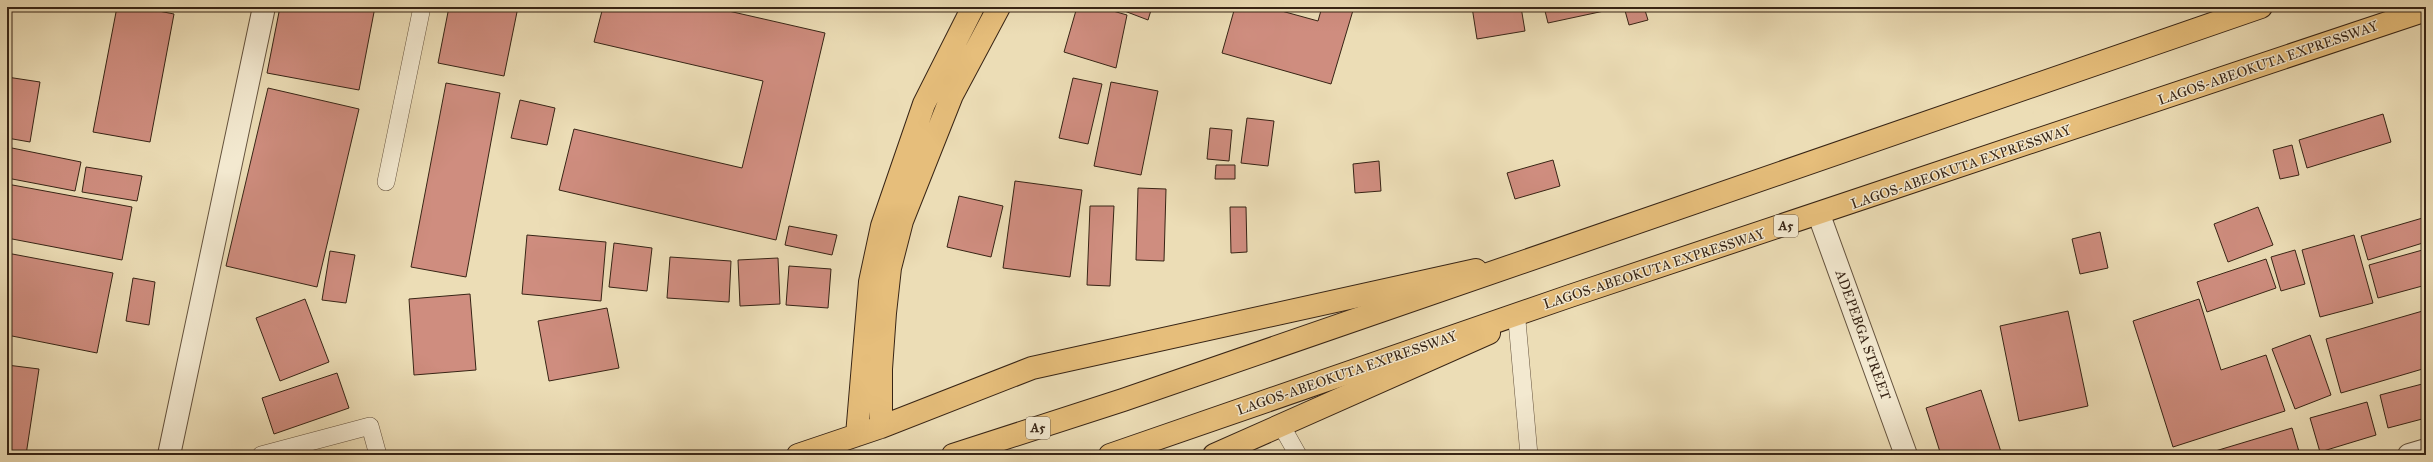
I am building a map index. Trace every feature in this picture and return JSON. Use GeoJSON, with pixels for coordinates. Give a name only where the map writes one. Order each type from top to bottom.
{"type":"FeatureCollection","features":[{"type":"Feature","properties":{"kind":"main road"},"geometry":{"type":"LineString","coordinates":[[857,435],[870,282],[882,226],[924,104],[973,7]]}},
{"type":"Feature","properties":{"kind":"main road"},"geometry":{"type":"LineString","coordinates":[[881,427],[881,369],[885,313],[890,268],[902,221],[952,95],[999,7]]}},
{"type":"Feature","properties":{"kind":"main road","name":"A5"},"geometry":{"type":"LineString","coordinates":[[953,455],[1123,400],[2261,7]]}},
{"type":"Feature","properties":{"kind":"main road","name":"LAGOS-ABEOKUTA EXPRESSWAY"},"geometry":{"type":"LineString","coordinates":[[1110,455],[1570,296],[1819,215],[2426,11]]}},
{"type":"Feature","properties":{"kind":"main road"},"geometry":{"type":"LineString","coordinates":[[798,455],[881,427],[1032,368],[1552,253]]}},
{"type":"Feature","properties":{"kind":"main road"},"geometry":{"type":"LineString","coordinates":[[1217,454],[1570,296]]}},
{"type":"Feature","properties":{"kind":"street"},"geometry":{"type":"LineString","coordinates":[[169,455],[264,7]]}},
{"type":"Feature","properties":{"kind":"street","name":"ADEPEBGA STREET"},"geometry":{"type":"LineString","coordinates":[[1819,215],[1906,455]]}},
{"type":"Feature","properties":{"kind":"street"},"geometry":{"type":"LineString","coordinates":[[2409,455],[2426,450]]}},
{"type":"Feature","properties":{"kind":"lane"},"geometry":{"type":"LineString","coordinates":[[386,182],[422,7]]}},
{"type":"Feature","properties":{"kind":"lane"},"geometry":{"type":"LineString","coordinates":[[1516,321],[1529,455]]}},
{"type":"Feature","properties":{"kind":"lane"},"geometry":{"type":"LineString","coordinates":[[1281,425],[1298,455]]}},
{"type":"Feature","properties":{"kind":"lane"},"geometry":{"type":"LineString","coordinates":[[261,455],[370,426],[378,455]]}},
{"type":"Feature","properties":{"kind":"building"},"geometry":{"type":"Polygon","coordinates":[[[117,7],[138,7],[174,14],[150,142],[93,132],[117,7]]]}},
{"type":"Feature","properties":{"kind":"building"},"geometry":{"type":"Polygon","coordinates":[[[280,7],[375,7],[359,90],[267,73],[280,7]]]}},
{"type":"Feature","properties":{"kind":"building"},"geometry":{"type":"Polygon","coordinates":[[[449,7],[518,7],[504,76],[438,63],[449,7]]]}},
{"type":"Feature","properties":{"kind":"building"},"geometry":{"type":"Polygon","coordinates":[[[603,7],[711,7],[825,33],[776,240],[559,190],[574,129],[742,168],[763,81],[594,42],[603,7]]]}},
{"type":"Feature","properties":{"kind":"building"},"geometry":{"type":"Polygon","coordinates":[[[1077,7],[1099,7],[1127,15],[1116,68],[1064,52],[1077,7]]]}},
{"type":"Feature","properties":{"kind":"building"},"geometry":{"type":"Polygon","coordinates":[[[1114,7],[1152,7],[1148,20],[1114,7]]]}},
{"type":"Feature","properties":{"kind":"building"},"geometry":{"type":"Polygon","coordinates":[[[1235,7],[1267,7],[1318,21],[1322,7],[1354,7],[1331,84],[1222,53],[1235,7]]]}},
{"type":"Feature","properties":{"kind":"building"},"geometry":{"type":"Polygon","coordinates":[[[1472,7],[1521,7],[1525,31],[1477,39],[1472,7]]]}},
{"type":"Feature","properties":{"kind":"building"},"geometry":{"type":"Polygon","coordinates":[[[1544,7],[1618,7],[1618,8],[1548,23],[1544,7]]]}},
{"type":"Feature","properties":{"kind":"building"},"geometry":{"type":"Polygon","coordinates":[[[1624,7],[1644,7],[1648,20],[1629,25],[1624,7]]]}},
{"type":"Feature","properties":{"kind":"building"},"geometry":{"type":"Polygon","coordinates":[[[7,77],[40,82],[30,142],[7,138],[7,77]]]}},
{"type":"Feature","properties":{"kind":"building"},"geometry":{"type":"Polygon","coordinates":[[[1073,78],[1102,84],[1088,144],[1059,138],[1073,78]]]}},
{"type":"Feature","properties":{"kind":"building"},"geometry":{"type":"Polygon","coordinates":[[[1111,82],[1158,91],[1141,175],[1094,166],[1111,82]]]}},
{"type":"Feature","properties":{"kind":"building"},"geometry":{"type":"Polygon","coordinates":[[[446,83],[500,93],[466,277],[411,267],[446,83]]]}},
{"type":"Feature","properties":{"kind":"building"},"geometry":{"type":"Polygon","coordinates":[[[268,88],[359,109],[317,287],[226,266],[268,88]]]}},
{"type":"Feature","properties":{"kind":"building"},"geometry":{"type":"Polygon","coordinates":[[[520,100],[555,108],[547,145],[511,138],[520,100]]]}},
{"type":"Feature","properties":{"kind":"building"},"geometry":{"type":"Polygon","coordinates":[[[2383,114],[2391,142],[2307,168],[2299,140],[2383,114]]]}},
{"type":"Feature","properties":{"kind":"building"},"geometry":{"type":"Polygon","coordinates":[[[1247,118],[1274,121],[1268,166],[1241,163],[1247,118]]]}},
{"type":"Feature","properties":{"kind":"building"},"geometry":{"type":"Polygon","coordinates":[[[1210,128],[1232,130],[1229,161],[1207,159],[1210,128]]]}},
{"type":"Feature","properties":{"kind":"building"},"geometry":{"type":"Polygon","coordinates":[[[2292,145],[2299,175],[2280,179],[2273,150],[2292,145]]]}},
{"type":"Feature","properties":{"kind":"building"},"geometry":{"type":"Polygon","coordinates":[[[7,147],[81,162],[75,191],[7,178],[7,147]]]}},
{"type":"Feature","properties":{"kind":"building"},"geometry":{"type":"Polygon","coordinates":[[[1553,160],[1560,186],[1515,199],[1507,173],[1553,160]]]}},
{"type":"Feature","properties":{"kind":"building"},"geometry":{"type":"Polygon","coordinates":[[[1379,161],[1381,191],[1355,193],[1353,164],[1379,161]]]}},
{"type":"Feature","properties":{"kind":"building"},"geometry":{"type":"Polygon","coordinates":[[[1216,165],[1235,165],[1235,179],[1215,179],[1216,165]]]}},
{"type":"Feature","properties":{"kind":"building"},"geometry":{"type":"Polygon","coordinates":[[[86,167],[142,176],[137,201],[82,192],[86,167]]]}},
{"type":"Feature","properties":{"kind":"building"},"geometry":{"type":"Polygon","coordinates":[[[1015,181],[1082,190],[1070,277],[1003,268],[1015,181]]]}},
{"type":"Feature","properties":{"kind":"building"},"geometry":{"type":"Polygon","coordinates":[[[7,184],[132,207],[122,260],[7,238],[7,184]]]}},
{"type":"Feature","properties":{"kind":"building"},"geometry":{"type":"Polygon","coordinates":[[[1138,188],[1166,189],[1164,261],[1136,260],[1138,188]]]}},
{"type":"Feature","properties":{"kind":"building"},"geometry":{"type":"Polygon","coordinates":[[[959,196],[1003,206],[991,257],[947,247],[959,196]]]}},
{"type":"Feature","properties":{"kind":"building"},"geometry":{"type":"Polygon","coordinates":[[[1090,206],[1114,206],[1110,286],[1087,285],[1090,206]]]}},
{"type":"Feature","properties":{"kind":"building"},"geometry":{"type":"Polygon","coordinates":[[[1230,207],[1246,207],[1247,252],[1231,253],[1230,207]]]}},
{"type":"Feature","properties":{"kind":"building"},"geometry":{"type":"Polygon","coordinates":[[[2258,207],[2273,245],[2228,262],[2214,224],[2258,207]]]}},
{"type":"Feature","properties":{"kind":"building"},"geometry":{"type":"Polygon","coordinates":[[[2426,217],[2426,242],[2368,260],[2361,236],[2426,217]]]}},
{"type":"Feature","properties":{"kind":"building"},"geometry":{"type":"Polygon","coordinates":[[[789,226],[837,235],[832,255],[785,245],[789,226]]]}},
{"type":"Feature","properties":{"kind":"building"},"geometry":{"type":"Polygon","coordinates":[[[2100,232],[2108,268],[2080,274],[2072,239],[2100,232]]]}},
{"type":"Feature","properties":{"kind":"building"},"geometry":{"type":"Polygon","coordinates":[[[527,235],[606,242],[601,301],[522,294],[527,235]]]}},
{"type":"Feature","properties":{"kind":"building"},"geometry":{"type":"Polygon","coordinates":[[[2354,235],[2373,303],[2320,317],[2302,250],[2354,235]]]}},
{"type":"Feature","properties":{"kind":"building"},"geometry":{"type":"Polygon","coordinates":[[[614,243],[652,248],[647,291],[609,287],[614,243]]]}},
{"type":"Feature","properties":{"kind":"building"},"geometry":{"type":"Polygon","coordinates":[[[2426,249],[2426,285],[2378,298],[2369,265],[2426,249]]]}},
{"type":"Feature","properties":{"kind":"building"},"geometry":{"type":"Polygon","coordinates":[[[2295,250],[2305,284],[2281,291],[2271,257],[2295,250]]]}},
{"type":"Feature","properties":{"kind":"building"},"geometry":{"type":"Polygon","coordinates":[[[330,251],[355,255],[346,303],[322,300],[330,251]]]}},
{"type":"Feature","properties":{"kind":"building"},"geometry":{"type":"Polygon","coordinates":[[[7,253],[113,273],[97,353],[7,335],[7,253]]]}},
{"type":"Feature","properties":{"kind":"building"},"geometry":{"type":"Polygon","coordinates":[[[670,257],[731,261],[729,302],[667,298],[670,257]]]}},
{"type":"Feature","properties":{"kind":"building"},"geometry":{"type":"Polygon","coordinates":[[[778,258],[780,304],[740,306],[738,260],[778,258]]]}},
{"type":"Feature","properties":{"kind":"building"},"geometry":{"type":"Polygon","coordinates":[[[2266,259],[2276,288],[2207,312],[2197,282],[2266,259]]]}},
{"type":"Feature","properties":{"kind":"building"},"geometry":{"type":"Polygon","coordinates":[[[789,266],[831,269],[828,308],[786,305],[789,266]]]}},
{"type":"Feature","properties":{"kind":"building"},"geometry":{"type":"Polygon","coordinates":[[[133,278],[155,282],[149,325],[126,321],[133,278]]]}},
{"type":"Feature","properties":{"kind":"building"},"geometry":{"type":"Polygon","coordinates":[[[470,294],[476,370],[414,375],[409,299],[470,294]]]}},
{"type":"Feature","properties":{"kind":"building"},"geometry":{"type":"Polygon","coordinates":[[[305,299],[329,362],[280,381],[256,318],[305,299]]]}},
{"type":"Feature","properties":{"kind":"building"},"geometry":{"type":"Polygon","coordinates":[[[2199,299],[2221,370],[2266,355],[2285,411],[2173,447],[2133,321],[2199,299]]]}},
{"type":"Feature","properties":{"kind":"building"},"geometry":{"type":"Polygon","coordinates":[[[607,308],[619,368],[549,381],[538,321],[607,308]]]}},
{"type":"Feature","properties":{"kind":"building"},"geometry":{"type":"Polygon","coordinates":[[[2426,310],[2426,368],[2341,393],[2326,339],[2426,310]]]}},
{"type":"Feature","properties":{"kind":"building"},"geometry":{"type":"Polygon","coordinates":[[[2068,311],[2088,406],[2019,421],[2000,326],[2068,311]]]}},
{"type":"Feature","properties":{"kind":"building"},"geometry":{"type":"Polygon","coordinates":[[[2310,335],[2331,395],[2295,409],[2272,349],[2310,335]]]}},
{"type":"Feature","properties":{"kind":"building"},"geometry":{"type":"Polygon","coordinates":[[[7,365],[39,369],[26,455],[7,455],[7,365]]]}},
{"type":"Feature","properties":{"kind":"building"},"geometry":{"type":"Polygon","coordinates":[[[337,373],[349,408],[274,434],[262,398],[337,373]]]}},
{"type":"Feature","properties":{"kind":"building"},"geometry":{"type":"Polygon","coordinates":[[[2426,383],[2426,418],[2388,428],[2380,395],[2426,383]]]}},
{"type":"Feature","properties":{"kind":"building"},"geometry":{"type":"Polygon","coordinates":[[[1981,390],[2002,455],[1941,455],[1926,408],[1981,390]]]}},
{"type":"Feature","properties":{"kind":"building"},"geometry":{"type":"Polygon","coordinates":[[[2367,402],[2376,435],[2320,452],[2310,418],[2367,402]]]}},
{"type":"Feature","properties":{"kind":"building"},"geometry":{"type":"Polygon","coordinates":[[[2292,428],[2300,455],[2202,455],[2292,428]]]}}]}
